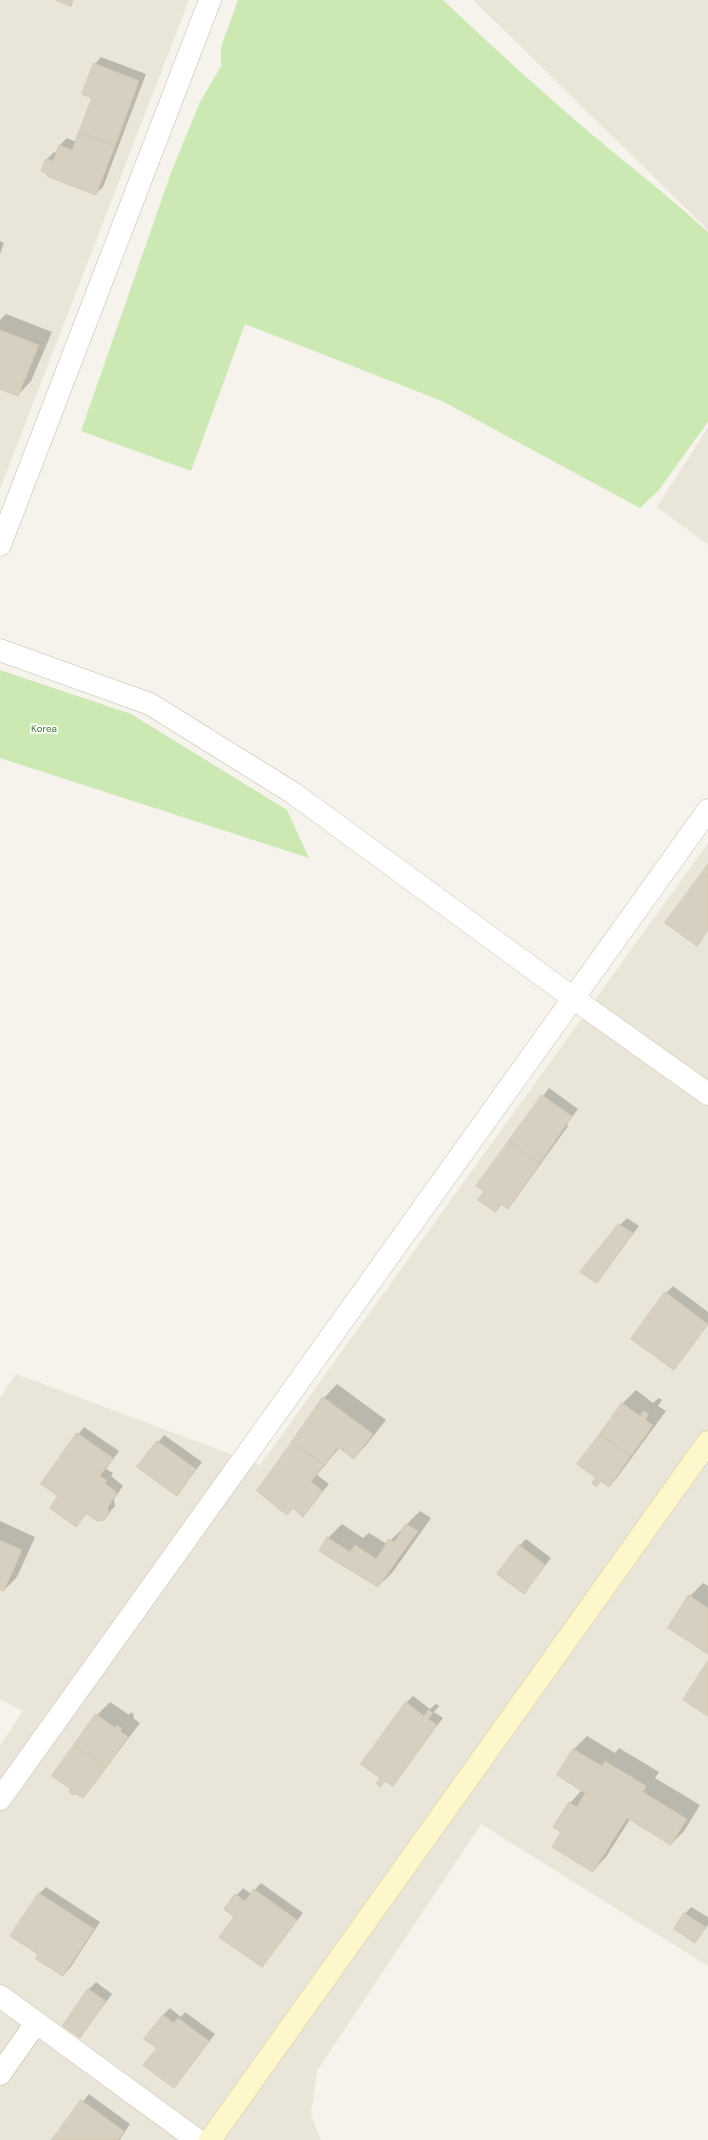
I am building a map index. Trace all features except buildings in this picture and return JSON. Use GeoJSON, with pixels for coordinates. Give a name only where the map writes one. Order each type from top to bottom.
{"type":"FeatureCollection","features":[{"type":"Feature","properties":{"kind":"street"},"geometry":{"type":"LineString","coordinates":[[0,545],[210,0]]}},
{"type":"Feature","properties":{"kind":"street"},"geometry":{"type":"LineString","coordinates":[[0,650],[150,704],[293,793],[573,998],[708,1094]]}},
{"type":"Feature","properties":{"kind":"street"},"geometry":{"type":"LineString","coordinates":[[0,1799],[708,810]]}},
{"type":"Feature","properties":{"kind":"street"},"geometry":{"type":"LineString","coordinates":[[210,2140],[708,1442]]}},
{"type":"Feature","properties":{"kind":"street"},"geometry":{"type":"LineString","coordinates":[[0,1996],[197,2140]]}},
{"type":"Feature","properties":{"kind":"street"},"geometry":{"type":"LineString","coordinates":[[0,2074],[36,2023]]}},
{"type":"Feature","properties":{"kind":"shaded area"},"geometry":{"type":"Polygon","coordinates":[[[0,0],[189,0],[0,489],[0,0]]]}},
{"type":"Feature","properties":{"kind":"shaded area"},"geometry":{"type":"Polygon","coordinates":[[[473,0],[708,0],[708,230],[473,0]]]}},
{"type":"Feature","properties":{"kind":"shaded area"},"geometry":{"type":"Polygon","coordinates":[[[708,427],[708,545],[657,507],[708,427]]]}},
{"type":"Feature","properties":{"kind":"shaded area"},"geometry":{"type":"Polygon","coordinates":[[[708,843],[708,1966],[481,1824],[317,2071],[311,2115],[321,2140],[0,2140],[0,1745],[23,1711],[0,1699],[0,1397],[16,1374],[260,1465],[708,843]]]}},
{"type":"Feature","properties":{"kind":"green space"},"geometry":{"type":"Polygon","coordinates":[[[238,0],[443,0],[505,58],[591,134],[673,201],[708,232],[708,422],[658,491],[640,508],[442,401],[245,324],[191,471],[81,431],[172,170],[200,102],[221,66],[221,47],[238,0]]]}},
{"type":"Feature","properties":{"kind":"green space","name":"Korea"},"geometry":{"type":"Polygon","coordinates":[[[0,670],[131,714],[287,810],[309,858],[0,758],[0,670]]]}}]}
